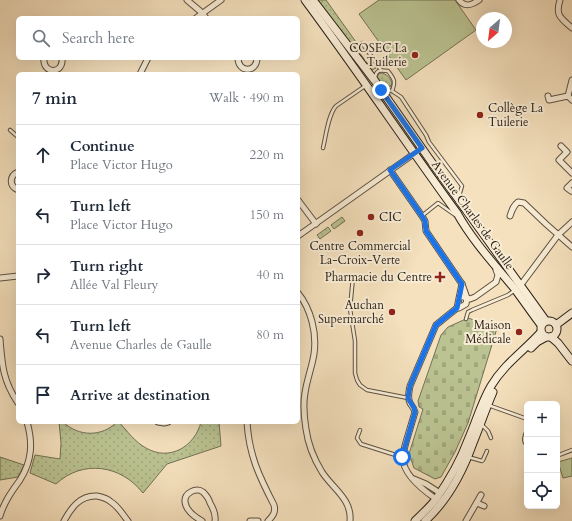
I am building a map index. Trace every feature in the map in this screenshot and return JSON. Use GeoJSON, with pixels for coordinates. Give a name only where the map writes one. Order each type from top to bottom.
{"type":"FeatureCollection","features":[{"type":"Feature","properties":{"kind":"main road","name":"Avenue Charles de Gaulle"},"geometry":{"type":"LineString","coordinates":[[305,0],[457,213],[462,223],[487,255],[518,288]]}},
{"type":"Feature","properties":{"kind":"main road","name":"Avenue Charles de Gaulle"},"geometry":{"type":"LineString","coordinates":[[313,0],[375,81],[458,199],[545,330],[558,343],[572,361]]}},
{"type":"Feature","properties":{"kind":"main road"},"geometry":{"type":"LineString","coordinates":[[545,330],[555,334],[556,327],[572,313]]}},
{"type":"Feature","properties":{"kind":"main road"},"geometry":{"type":"LineString","coordinates":[[421,521],[439,498],[485,404],[503,376],[514,363],[538,342],[552,322],[572,355]]}},
{"type":"Feature","properties":{"kind":"main road"},"geometry":{"type":"LineString","coordinates":[[414,521],[456,480],[468,457],[485,404]]}},
{"type":"Feature","properties":{"kind":"main road"},"geometry":{"type":"LineString","coordinates":[[468,457],[466,454],[485,404]]}},
{"type":"Feature","properties":{"kind":"main road"},"geometry":{"type":"LineString","coordinates":[[425,521],[441,504],[439,498]]}},
{"type":"Feature","properties":{"kind":"street"},"geometry":{"type":"LineString","coordinates":[[188,0],[204,16]]}},
{"type":"Feature","properties":{"kind":"street"},"geometry":{"type":"LineString","coordinates":[[198,16],[221,0]]}},
{"type":"Feature","properties":{"kind":"street"},"geometry":{"type":"LineString","coordinates":[[459,0],[467,5],[472,5],[479,0]]}},
{"type":"Feature","properties":{"kind":"street"},"geometry":{"type":"LineString","coordinates":[[560,0],[558,14],[572,28]]}},
{"type":"Feature","properties":{"kind":"street"},"geometry":{"type":"LineString","coordinates":[[44,60],[44,65],[50,72],[59,68],[62,60]]}},
{"type":"Feature","properties":{"kind":"street"},"geometry":{"type":"LineString","coordinates":[[141,72],[147,60]]}},
{"type":"Feature","properties":{"kind":"street"},"geometry":{"type":"LineString","coordinates":[[238,60],[242,67],[248,69],[256,65],[257,60]]}},
{"type":"Feature","properties":{"kind":"street"},"geometry":{"type":"LineString","coordinates":[[548,96],[549,100],[570,98],[572,80]]}},
{"type":"Feature","properties":{"kind":"street"},"geometry":{"type":"LineString","coordinates":[[561,146],[566,152],[559,160],[572,173]]}},
{"type":"Feature","properties":{"kind":"street"},"geometry":{"type":"LineString","coordinates":[[300,235],[422,148]]}},
{"type":"Feature","properties":{"kind":"street"},"geometry":{"type":"LineString","coordinates":[[390,170],[422,216],[425,221],[426,231],[462,284],[467,298],[466,304],[457,308],[436,325],[410,386],[408,398],[415,412],[402,457],[404,464],[407,473],[412,478],[439,498]]}},
{"type":"Feature","properties":{"kind":"street"},"geometry":{"type":"LineString","coordinates":[[16,173],[11,180],[12,186],[16,189]]}},
{"type":"Feature","properties":{"kind":"street"},"geometry":{"type":"LineString","coordinates":[[571,191],[567,188],[572,183]]}},
{"type":"Feature","properties":{"kind":"street"},"geometry":{"type":"LineString","coordinates":[[510,216],[514,205],[518,202],[522,202],[572,247]]}},
{"type":"Feature","properties":{"kind":"street"},"geometry":{"type":"LineString","coordinates":[[300,203],[316,224]]}},
{"type":"Feature","properties":{"kind":"street"},"geometry":{"type":"LineString","coordinates":[[518,288],[558,235],[572,222]]}},
{"type":"Feature","properties":{"kind":"street"},"geometry":{"type":"LineString","coordinates":[[460,296],[470,299],[496,282],[498,275],[487,255]]}},
{"type":"Feature","properties":{"kind":"street"},"geometry":{"type":"LineString","coordinates":[[0,278],[16,276]]}},
{"type":"Feature","properties":{"kind":"street"},"geometry":{"type":"LineString","coordinates":[[457,308],[462,284]]}},
{"type":"Feature","properties":{"kind":"street"},"geometry":{"type":"LineString","coordinates":[[300,296],[310,316],[314,335],[314,353],[305,391],[304,405],[306,431],[319,468],[348,505],[350,510],[350,521]]}},
{"type":"Feature","properties":{"kind":"street"},"geometry":{"type":"LineString","coordinates":[[0,339],[4,376],[16,400]]}},
{"type":"Feature","properties":{"kind":"street"},"geometry":{"type":"LineString","coordinates":[[0,516],[5,503],[24,472],[31,454],[31,442],[27,424]]}},
{"type":"Feature","properties":{"kind":"street"},"geometry":{"type":"LineString","coordinates":[[247,424],[249,443],[256,466],[262,482],[274,505],[274,514],[268,521]]}},
{"type":"Feature","properties":{"kind":"street"},"geometry":{"type":"LineString","coordinates":[[424,487],[436,488],[444,486]]}},
{"type":"Feature","properties":{"kind":"street"},"geometry":{"type":"LineString","coordinates":[[424,487],[439,498]]}},
{"type":"Feature","properties":{"kind":"street"},"geometry":{"type":"LineString","coordinates":[[202,521],[190,512],[185,503],[185,499],[188,494],[195,490],[204,493],[210,501],[215,513],[214,521]]}},
{"type":"Feature","properties":{"kind":"street"},"geometry":{"type":"LineString","coordinates":[[466,521],[480,495]]}},
{"type":"Feature","properties":{"kind":"street"},"geometry":{"type":"LineString","coordinates":[[64,521],[70,511],[80,500],[93,496],[105,498],[111,501],[128,521]]}},
{"type":"Feature","properties":{"kind":"street"},"geometry":{"type":"LineString","coordinates":[[477,503],[484,506]]}},
{"type":"Feature","properties":{"kind":"street"},"geometry":{"type":"LineString","coordinates":[[250,521],[258,521]]}},
{"type":"Feature","properties":{"kind":"lane"},"geometry":{"type":"LineString","coordinates":[[362,43],[381,70],[388,72],[394,78],[395,84],[392,91]]}},
{"type":"Feature","properties":{"kind":"lane"},"geometry":{"type":"LineString","coordinates":[[375,81],[377,72],[381,70]]}},
{"type":"Feature","properties":{"kind":"lane"},"geometry":{"type":"LineString","coordinates":[[323,148],[333,110],[336,106],[366,85]]}},
{"type":"Feature","properties":{"kind":"lane"},"geometry":{"type":"LineString","coordinates":[[381,90],[392,91],[401,97],[429,142],[462,186],[458,199]]}},
{"type":"Feature","properties":{"kind":"lane"},"geometry":{"type":"LineString","coordinates":[[10,130],[16,136]]}},
{"type":"Feature","properties":{"kind":"lane"},"geometry":{"type":"LineString","coordinates":[[422,216],[438,203],[454,214],[462,223]]}},
{"type":"Feature","properties":{"kind":"lane"},"geometry":{"type":"LineString","coordinates":[[353,277],[350,309],[354,341],[355,373],[357,380],[360,385],[367,390],[408,398]]}},
{"type":"Feature","properties":{"kind":"lane"},"geometry":{"type":"LineString","coordinates":[[466,319],[468,312],[508,295],[518,288]]}},
{"type":"Feature","properties":{"kind":"lane"},"geometry":{"type":"LineString","coordinates":[[485,404],[524,418]]}},
{"type":"Feature","properties":{"kind":"lane"},"geometry":{"type":"LineString","coordinates":[[480,423],[488,431],[491,438]]}},
{"type":"Feature","properties":{"kind":"lane"},"geometry":{"type":"LineString","coordinates":[[360,430],[358,438],[361,444],[402,457]]}},
{"type":"Feature","properties":{"kind":"lane"},"geometry":{"type":"LineString","coordinates":[[560,455],[572,450]]}},
{"type":"Feature","properties":{"kind":"lane"},"geometry":{"type":"LineString","coordinates":[[468,457],[482,461],[487,451]]}},
{"type":"Feature","properties":{"kind":"green space"},"geometry":{"type":"Polygon","coordinates":[[[315,0],[326,0],[356,42],[353,44],[370,67],[374,65],[376,68],[370,71],[315,0]]]}},
{"type":"Feature","properties":{"kind":"green space","name":"COSEC La Tuilerie"},"geometry":{"type":"Polygon","coordinates":[[[379,0],[455,0],[476,30],[406,80],[359,14],[379,0]]]}},
{"type":"Feature","properties":{"kind":"green space"},"geometry":{"type":"Polygon","coordinates":[[[380,73],[389,78],[392,84],[390,87],[384,86],[377,79],[380,73]]]}},
{"type":"Feature","properties":{"kind":"green space"},"geometry":{"type":"Polygon","coordinates":[[[342,217],[345,221],[334,229],[331,225],[342,217]]]}},
{"type":"Feature","properties":{"kind":"green space"},"geometry":{"type":"Polygon","coordinates":[[[328,227],[331,231],[320,239],[317,235],[328,227]]]}},
{"type":"Feature","properties":{"kind":"green space"},"geometry":{"type":"Polygon","coordinates":[[[468,318],[486,324],[488,322],[498,325],[468,423],[455,452],[441,477],[435,479],[414,468],[409,454],[423,409],[419,407],[418,401],[441,335],[448,327],[468,318]]]}},
{"type":"Feature","properties":{"kind":"green space"},"geometry":{"type":"Polygon","coordinates":[[[59,424],[65,424],[83,433],[98,433],[115,424],[121,424],[142,446],[155,452],[164,453],[180,449],[187,444],[198,431],[200,424],[219,424],[221,446],[167,464],[143,493],[124,476],[113,471],[90,468],[67,476],[56,484],[30,473],[35,455],[60,459],[61,443],[59,424]]]}},
{"type":"Feature","properties":{"kind":"green space"},"geometry":{"type":"Polygon","coordinates":[[[0,457],[24,465],[18,477],[0,480],[0,457]]]}},
{"type":"Feature","properties":{"kind":"green space"},"geometry":{"type":"Polygon","coordinates":[[[572,458],[572,476],[563,478],[560,468],[560,461],[572,458]]]}},
{"type":"Feature","properties":{"kind":"place","name":"COSEC La Tuilerie"},"geometry":{"type":"Point","coordinates":[415,55]}},
{"type":"Feature","properties":{"kind":"place","name":"Collège La Tuilerie"},"geometry":{"type":"Point","coordinates":[480,115]}},
{"type":"Feature","properties":{"kind":"place","name":"CIC"},"geometry":{"type":"Point","coordinates":[371,217]}},
{"type":"Feature","properties":{"kind":"place","name":"Centre Commercial La-Croix-Verte"},"geometry":{"type":"Point","coordinates":[360,233]}},
{"type":"Feature","properties":{"kind":"place","name":"Pharmacie du Centre"},"geometry":{"type":"Point","coordinates":[440,277]}},
{"type":"Feature","properties":{"kind":"place","name":"Auchan Supermarché"},"geometry":{"type":"Point","coordinates":[392,312]}},
{"type":"Feature","properties":{"kind":"place","name":"Maison Médicale"},"geometry":{"type":"Point","coordinates":[519,332]}},
{"type":"Feature","properties":{"kind":"route"},"geometry":{"type":"LineString","coordinates":[[381,90],[422,148],[390,170],[422,216],[425,221],[426,231],[462,284],[457,308],[436,325],[410,386],[408,398],[415,412],[402,457]]}}]}
